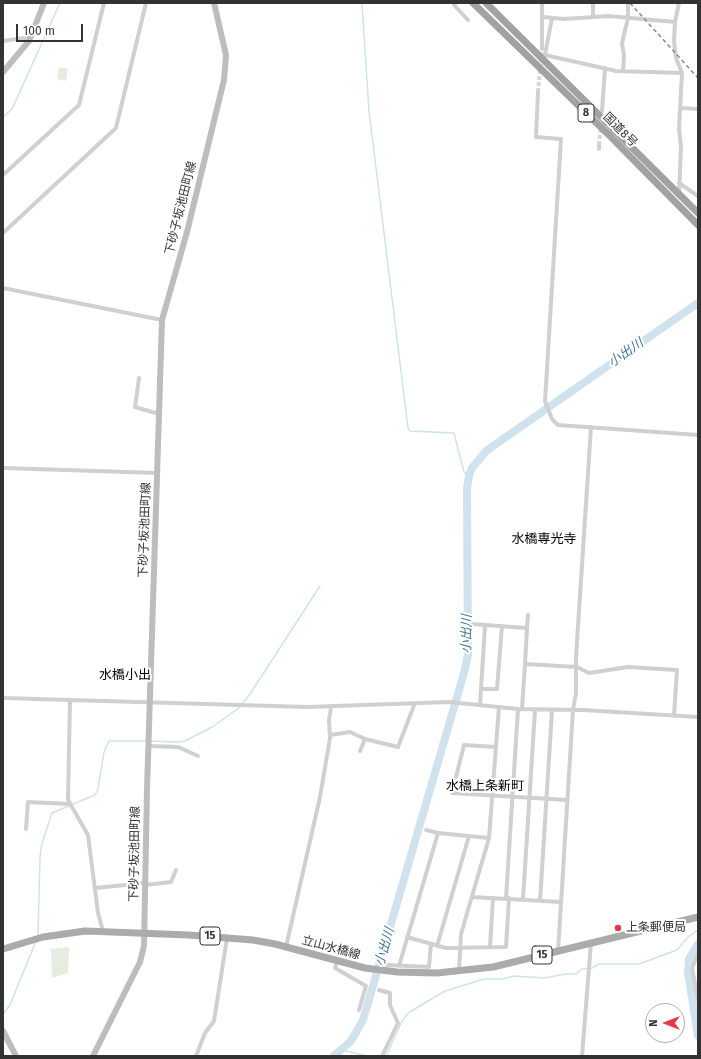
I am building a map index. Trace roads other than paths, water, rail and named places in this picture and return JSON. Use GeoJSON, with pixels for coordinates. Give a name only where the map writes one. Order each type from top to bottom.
{"type":"FeatureCollection","features":[{"type":"Feature","properties":{"kind":"highway","name":"国道8号"},"geometry":{"type":"LineString","coordinates":[[472,3],[611,137],[698,225]]}},
{"type":"Feature","properties":{"kind":"highway","name":"国道8号"},"geometry":{"type":"LineString","coordinates":[[486,3],[698,213]]}},
{"type":"Feature","properties":{"kind":"main road"},"geometry":{"type":"LineString","coordinates":[[3,72],[31,37],[44,3]]}},
{"type":"Feature","properties":{"kind":"main road","name":"下砂子坂池田町線"},"geometry":{"type":"LineString","coordinates":[[93,1056],[140,962],[145,933],[145,884],[162,320],[187,232],[224,80],[226,55],[214,3]]}},
{"type":"Feature","properties":{"kind":"main road","name":"立山水橋線"},"geometry":{"type":"LineString","coordinates":[[3,949],[33,939],[61,933],[102,931],[228,937],[253,940],[286,947],[336,961],[374,969],[385,967],[416,973],[459,972],[493,967],[698,917]]}},
{"type":"Feature","properties":{"kind":"main road"},"geometry":{"type":"LineString","coordinates":[[3,1031],[16,1056]]}},
{"type":"Feature","properties":{"kind":"street"},"geometry":{"type":"LineString","coordinates":[[3,175],[79,105],[104,3]]}},
{"type":"Feature","properties":{"kind":"street"},"geometry":{"type":"LineString","coordinates":[[3,233],[116,128],[146,3]]}},
{"type":"Feature","properties":{"kind":"street"},"geometry":{"type":"LineString","coordinates":[[456,3],[454,5],[468,20]]}},
{"type":"Feature","properties":{"kind":"street"},"geometry":{"type":"LineString","coordinates":[[542,3],[542,49]]}},
{"type":"Feature","properties":{"kind":"street"},"geometry":{"type":"LineString","coordinates":[[593,3],[593,16]]}},
{"type":"Feature","properties":{"kind":"street"},"geometry":{"type":"LineString","coordinates":[[623,71],[624,56],[622,43],[628,18],[628,3]]}},
{"type":"Feature","properties":{"kind":"street"},"geometry":{"type":"LineString","coordinates":[[679,3],[675,22],[676,58],[682,73],[679,129],[681,147],[679,194]]}},
{"type":"Feature","properties":{"kind":"street"},"geometry":{"type":"LineString","coordinates":[[543,17],[593,16],[675,22]]}},
{"type":"Feature","properties":{"kind":"street"},"geometry":{"type":"LineString","coordinates":[[552,18],[545,55],[623,71],[682,73]]}},
{"type":"Feature","properties":{"kind":"street"},"geometry":{"type":"LineString","coordinates":[[3,41],[31,37]]}},
{"type":"Feature","properties":{"kind":"street"},"geometry":{"type":"LineString","coordinates":[[602,111],[605,68]]}},
{"type":"Feature","properties":{"kind":"street"},"geometry":{"type":"LineString","coordinates":[[538,92],[536,137],[561,139],[545,401],[552,419],[558,425],[698,435]]}},
{"type":"Feature","properties":{"kind":"street"},"geometry":{"type":"LineString","coordinates":[[680,108],[698,109]]}},
{"type":"Feature","properties":{"kind":"street"},"geometry":{"type":"LineString","coordinates":[[679,183],[698,196]]}},
{"type":"Feature","properties":{"kind":"street"},"geometry":{"type":"LineString","coordinates":[[3,288],[162,320]]}},
{"type":"Feature","properties":{"kind":"street"},"geometry":{"type":"LineString","coordinates":[[139,378],[135,407],[159,414]]}},
{"type":"Feature","properties":{"kind":"street"},"geometry":{"type":"LineString","coordinates":[[558,952],[591,427]]}},
{"type":"Feature","properties":{"kind":"street"},"geometry":{"type":"LineString","coordinates":[[3,468],[158,473]]}},
{"type":"Feature","properties":{"kind":"street"},"geometry":{"type":"LineString","coordinates":[[407,937],[437,946],[460,948],[506,947],[513,797],[528,615]]}},
{"type":"Feature","properties":{"kind":"street"},"geometry":{"type":"LineString","coordinates":[[472,624],[527,628]]}},
{"type":"Feature","properties":{"kind":"street"},"geometry":{"type":"LineString","coordinates":[[480,705],[485,625]]}},
{"type":"Feature","properties":{"kind":"street"},"geometry":{"type":"LineString","coordinates":[[481,689],[497,689],[502,626]]}},
{"type":"Feature","properties":{"kind":"street"},"geometry":{"type":"LineString","coordinates":[[525,664],[577,667],[589,673],[628,667],[677,670],[674,716]]}},
{"type":"Feature","properties":{"kind":"street"},"geometry":{"type":"LineString","coordinates":[[3,698],[331,707],[450,702],[535,710],[573,710],[698,717]]}},
{"type":"Feature","properties":{"kind":"street"},"geometry":{"type":"LineString","coordinates":[[70,700],[68,800],[88,834],[102,931]]}},
{"type":"Feature","properties":{"kind":"street"},"geometry":{"type":"LineString","coordinates":[[330,735],[350,732],[365,739],[398,747],[415,703]]}},
{"type":"Feature","properties":{"kind":"street"},"geometry":{"type":"LineString","coordinates":[[286,947],[320,797],[330,735],[329,720],[331,707]]}},
{"type":"Feature","properties":{"kind":"street"},"geometry":{"type":"LineString","coordinates":[[459,972],[461,934],[489,838],[499,707]]}},
{"type":"Feature","properties":{"kind":"street"},"geometry":{"type":"LineString","coordinates":[[523,899],[535,710]]}},
{"type":"Feature","properties":{"kind":"street"},"geometry":{"type":"LineString","coordinates":[[540,901],[552,711]]}},
{"type":"Feature","properties":{"kind":"street"},"geometry":{"type":"LineString","coordinates":[[360,751],[365,739]]}},
{"type":"Feature","properties":{"kind":"street"},"geometry":{"type":"LineString","coordinates":[[496,747],[464,745],[452,793],[567,800]]}},
{"type":"Feature","properties":{"kind":"street"},"geometry":{"type":"LineString","coordinates":[[149,746],[178,747],[198,756]]}},
{"type":"Feature","properties":{"kind":"street"},"geometry":{"type":"LineString","coordinates":[[26,829],[28,802],[69,804]]}},
{"type":"Feature","properties":{"kind":"street"},"geometry":{"type":"LineString","coordinates":[[426,830],[438,833],[489,838]]}},
{"type":"Feature","properties":{"kind":"street"},"geometry":{"type":"LineString","coordinates":[[399,966],[438,833]]}},
{"type":"Feature","properties":{"kind":"street"},"geometry":{"type":"LineString","coordinates":[[437,946],[470,836]]}},
{"type":"Feature","properties":{"kind":"street"},"geometry":{"type":"LineString","coordinates":[[95,888],[172,882],[176,870]]}},
{"type":"Feature","properties":{"kind":"street"},"geometry":{"type":"LineString","coordinates":[[472,897],[561,902]]}},
{"type":"Feature","properties":{"kind":"street"},"geometry":{"type":"LineString","coordinates":[[490,947],[493,898]]}},
{"type":"Feature","properties":{"kind":"street"},"geometry":{"type":"LineString","coordinates":[[196,1056],[205,1033],[214,1021],[228,937]]}},
{"type":"Feature","properties":{"kind":"street"},"geometry":{"type":"LineString","coordinates":[[582,1056],[591,943]]}},
{"type":"Feature","properties":{"kind":"street"},"geometry":{"type":"LineString","coordinates":[[385,967],[429,967],[431,944]]}},
{"type":"Feature","properties":{"kind":"street"},"geometry":{"type":"LineString","coordinates":[[698,954],[692,968],[698,999]]}},
{"type":"Feature","properties":{"kind":"street"},"geometry":{"type":"LineString","coordinates":[[336,961],[335,968],[366,986],[360,1010]]}},
{"type":"Feature","properties":{"kind":"street"},"geometry":{"type":"LineString","coordinates":[[379,990],[390,993],[390,1005],[398,1022],[382,1056]]}},
{"type":"Feature","properties":{"kind":"waterway"},"geometry":{"type":"LineString","coordinates":[[3,117],[12,109],[60,3]]}},
{"type":"Feature","properties":{"kind":"waterway"},"geometry":{"type":"LineString","coordinates":[[362,3],[369,111],[408,428],[410,431],[454,433],[464,472],[469,475]]}},
{"type":"Feature","properties":{"kind":"waterway","name":"小出川"},"geometry":{"type":"LineString","coordinates":[[334,1056],[351,1041],[363,1020],[464,673],[468,655],[467,489],[469,475],[472,468],[486,451],[698,303]]}},
{"type":"Feature","properties":{"kind":"waterway"},"geometry":{"type":"LineString","coordinates":[[151,741],[185,741],[212,727],[239,708],[250,694],[320,586]]}},
{"type":"Feature","properties":{"kind":"waterway"},"geometry":{"type":"LineString","coordinates":[[38,936],[40,857],[42,843],[52,813],[95,795],[98,789],[104,752],[109,741],[147,741]]}},
{"type":"Feature","properties":{"kind":"waterway"},"geometry":{"type":"LineString","coordinates":[[386,1056],[401,1023],[408,1013],[445,991],[484,979],[502,979],[515,976],[545,978],[565,974],[576,974],[582,969],[592,968],[599,964],[639,964],[677,950],[688,937],[698,930]]}},
{"type":"Feature","properties":{"kind":"waterway"},"geometry":{"type":"LineString","coordinates":[[3,1014],[10,1005],[36,941]]}},
{"type":"Feature","properties":{"kind":"waterway"},"geometry":{"type":"LineString","coordinates":[[698,944],[689,959],[688,972],[698,1036]]}},
{"type":"Feature","properties":{"kind":"waterway"},"geometry":{"type":"LineString","coordinates":[[342,1050],[367,1056]]}},
{"type":"Feature","properties":{"kind":"tunnel"},"geometry":{"type":"LineString","coordinates":[[538,92],[542,49]]}},
{"type":"Feature","properties":{"kind":"tunnel"},"geometry":{"type":"LineString","coordinates":[[599,145],[601,127]]}},
{"type":"Feature","properties":{"kind":"railway"},"geometry":{"type":"LineString","coordinates":[[630,3],[698,78]]}},
{"type":"Feature","properties":{"kind":"place","name":"上条郵便局"},"geometry":{"type":"Point","coordinates":[618,928]}},
{"type":"Feature","properties":{"kind":"district","name":"水橋専光寺"},"geometry":{"type":"Point","coordinates":[544,539]}},
{"type":"Feature","properties":{"kind":"district","name":"水橋小出"},"geometry":{"type":"Point","coordinates":[125,675]}},
{"type":"Feature","properties":{"kind":"district","name":"水橋上条新町"},"geometry":{"type":"Point","coordinates":[485,786]}}]}
